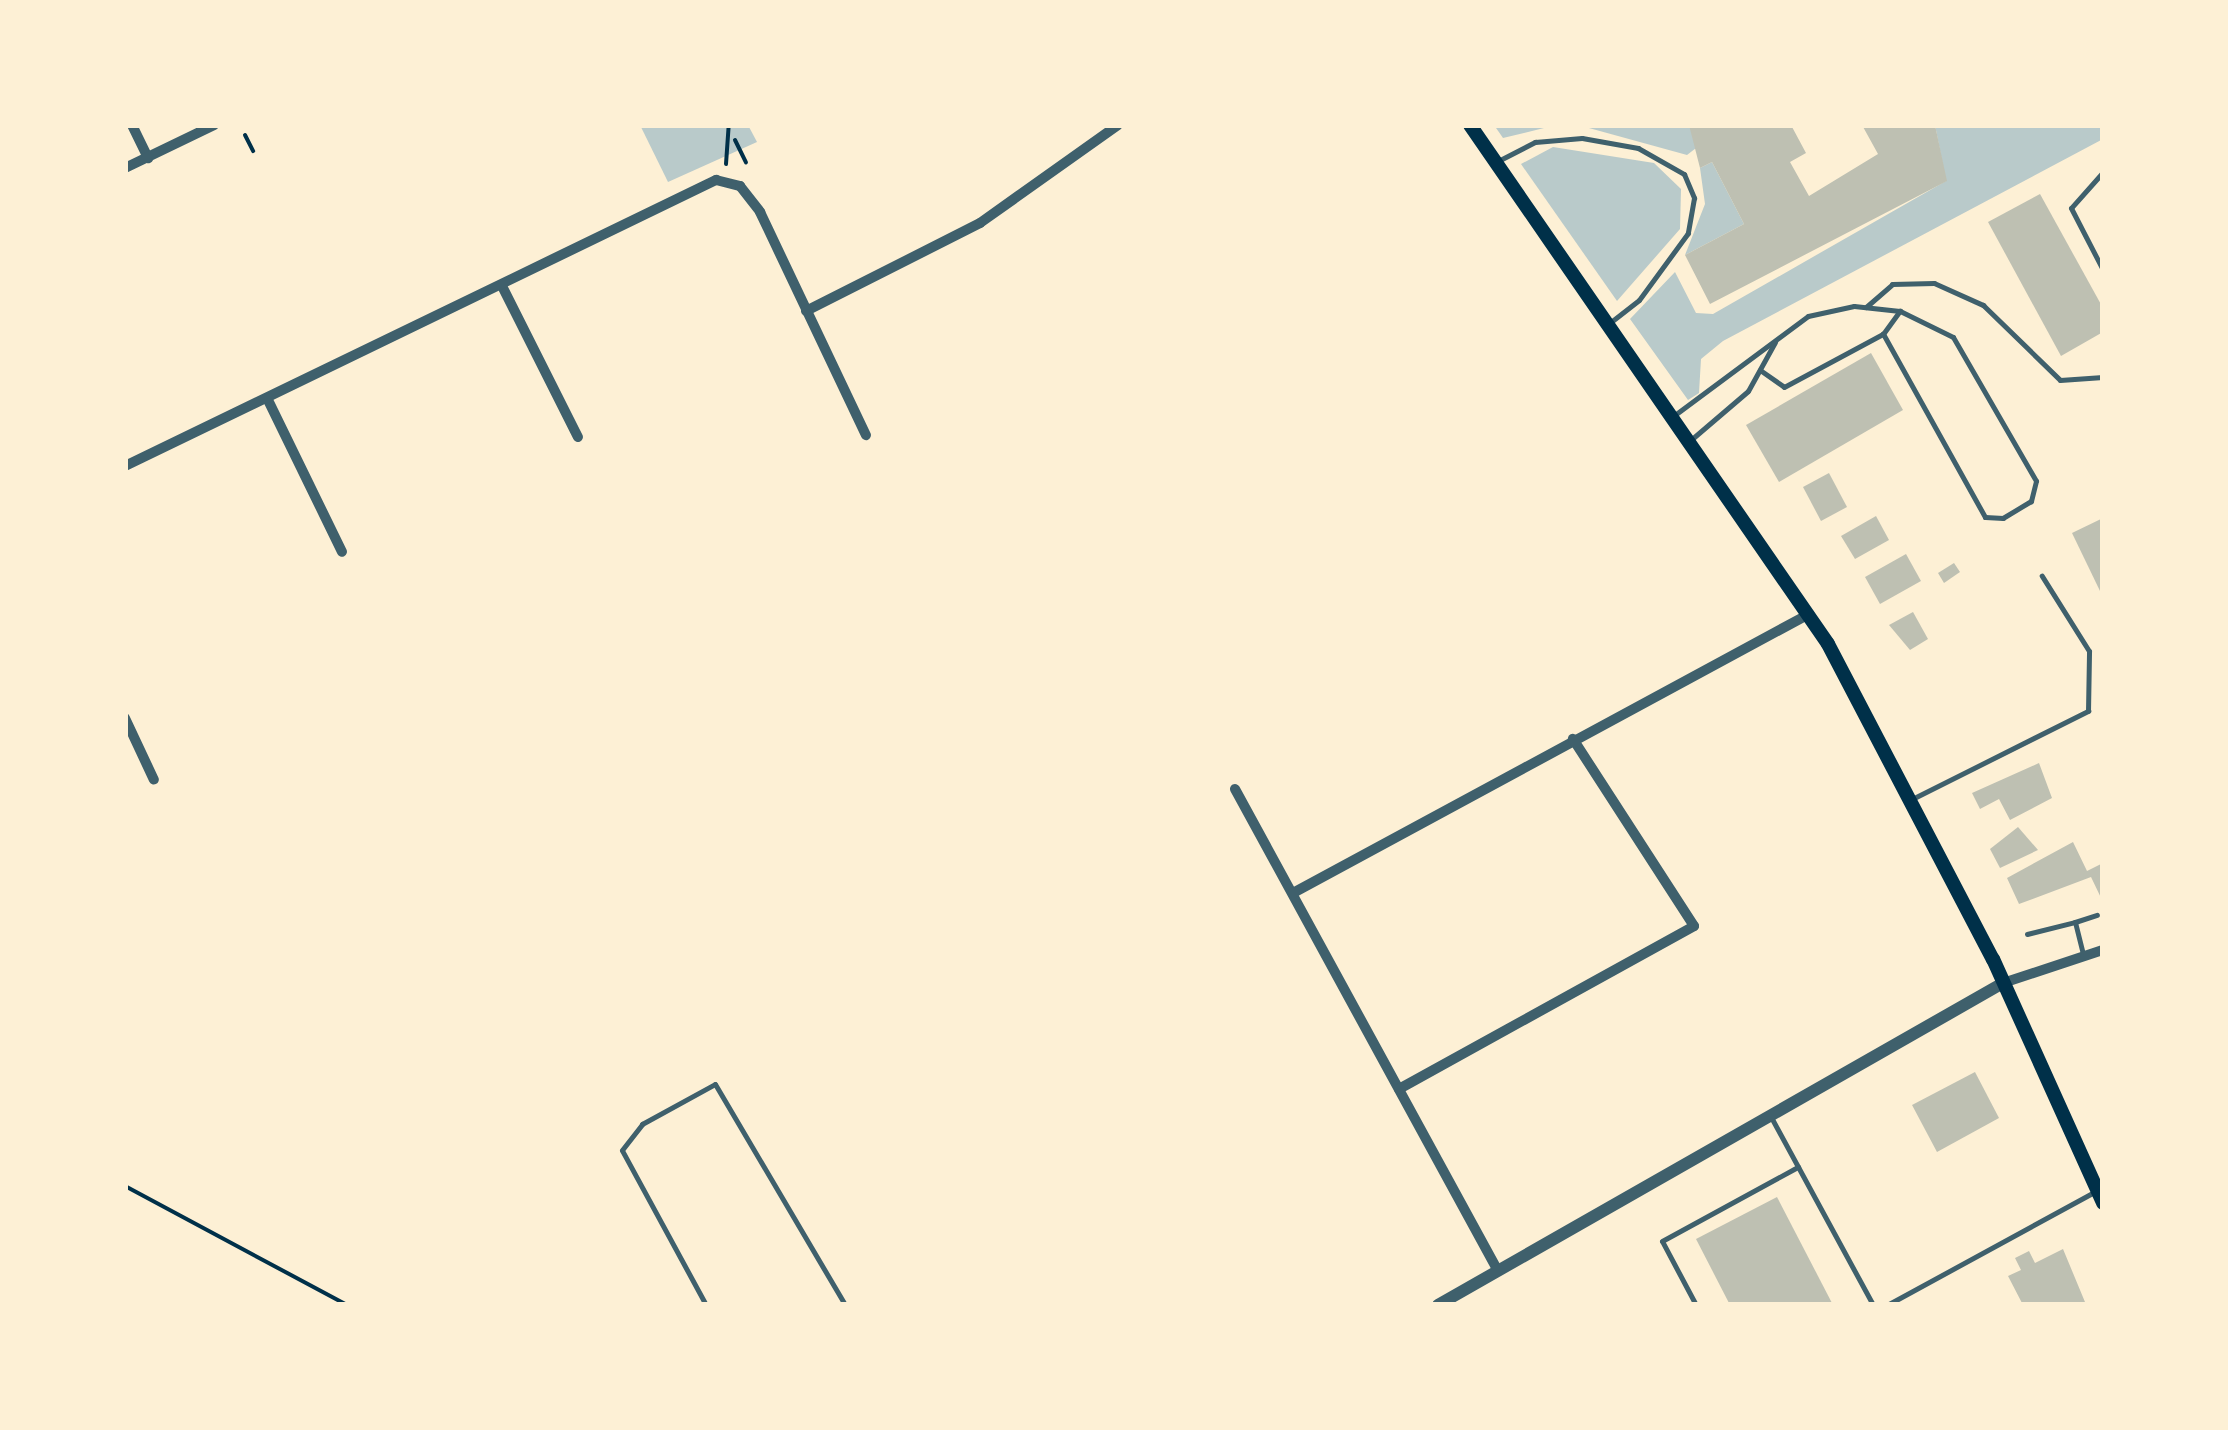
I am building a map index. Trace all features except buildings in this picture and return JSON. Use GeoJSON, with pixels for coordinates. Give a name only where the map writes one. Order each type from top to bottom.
{"type":"FeatureCollection","features":[{"type":"Feature","properties":{"kind":"main road"},"geometry":{"type":"LineString","coordinates":[[1470,125],[1693,438],[1810,614],[1914,798],[2100,1197]]}},
{"type":"Feature","properties":{"kind":"street"},"geometry":{"type":"LineString","coordinates":[[132,125],[148,158]]}},
{"type":"Feature","properties":{"kind":"street"},"geometry":{"type":"LineString","coordinates":[[125,168],[214,125]]}},
{"type":"Feature","properties":{"kind":"street"},"geometry":{"type":"LineString","coordinates":[[806,311],[980,223],[1118,125]]}},
{"type":"Feature","properties":{"kind":"street"},"geometry":{"type":"LineString","coordinates":[[125,466],[730,180],[760,212],[866,434]]}},
{"type":"Feature","properties":{"kind":"street"},"geometry":{"type":"LineString","coordinates":[[502,286],[578,437]]}},
{"type":"Feature","properties":{"kind":"street"},"geometry":{"type":"LineString","coordinates":[[266,398],[342,552]]}},
{"type":"Feature","properties":{"kind":"street"},"geometry":{"type":"LineString","coordinates":[[1293,892],[1810,614]]}},
{"type":"Feature","properties":{"kind":"street"},"geometry":{"type":"LineString","coordinates":[[125,718],[154,780]]}},
{"type":"Feature","properties":{"kind":"street"},"geometry":{"type":"LineString","coordinates":[[1400,1088],[1694,926],[1573,739]]}},
{"type":"Feature","properties":{"kind":"street"},"geometry":{"type":"LineString","coordinates":[[1235,789],[1498,1272]]}},
{"type":"Feature","properties":{"kind":"street"},"geometry":{"type":"LineString","coordinates":[[1438,1305],[2003,983],[2103,950]]}},
{"type":"Feature","properties":{"kind":"lane"},"geometry":{"type":"LineString","coordinates":[[1496,162],[1534,142],[1582,138],[1638,148],[1684,174],[1694,198],[1688,233],[1639,300],[1610,322]]}},
{"type":"Feature","properties":{"kind":"lane"},"geometry":{"type":"LineString","coordinates":[[2103,172],[2071,208],[2103,270]]}},
{"type":"Feature","properties":{"kind":"lane"},"geometry":{"type":"LineString","coordinates":[[1866,307],[1892,284],[1934,282],[1983,305],[2060,380],[2103,376]]}},
{"type":"Feature","properties":{"kind":"lane"},"geometry":{"type":"LineString","coordinates":[[1676,414],[1808,316],[1866,307],[1900,311],[1953,337],[2036,481],[2030,501],[2002,518],[1985,516],[1883,334]]}},
{"type":"Feature","properties":{"kind":"lane"},"geometry":{"type":"LineString","coordinates":[[1760,370],[1784,387],[1883,334],[1900,311]]}},
{"type":"Feature","properties":{"kind":"lane"},"geometry":{"type":"LineString","coordinates":[[1693,438],[1760,370],[1776,340]]}},
{"type":"Feature","properties":{"kind":"lane"},"geometry":{"type":"LineString","coordinates":[[1914,798],[2088,711],[2090,651],[2042,576]]}},
{"type":"Feature","properties":{"kind":"lane"},"geometry":{"type":"LineString","coordinates":[[2027,934],[2097,915]]}},
{"type":"Feature","properties":{"kind":"lane"},"geometry":{"type":"LineString","coordinates":[[2074,922],[2084,954]]}},
{"type":"Feature","properties":{"kind":"lane"},"geometry":{"type":"LineString","coordinates":[[706,1305],[622,1150],[642,1124],[715,1084],[846,1305]]}},
{"type":"Feature","properties":{"kind":"lane"},"geometry":{"type":"LineString","coordinates":[[1771,1118],[1873,1305]]}},
{"type":"Feature","properties":{"kind":"lane"},"geometry":{"type":"LineString","coordinates":[[1696,1305],[1662,1241],[1798,1166]]}},
{"type":"Feature","properties":{"kind":"lane"},"geometry":{"type":"LineString","coordinates":[[1888,1305],[2100,1197]]}},
{"type":"Feature","properties":{"kind":"path"},"geometry":{"type":"LineString","coordinates":[[729,125],[746,162]]}},
{"type":"Feature","properties":{"kind":"path"},"geometry":{"type":"LineString","coordinates":[[245,135],[253,151]]}},
{"type":"Feature","properties":{"kind":"path"},"geometry":{"type":"LineString","coordinates":[[726,164],[734,137]]}},
{"type":"Feature","properties":{"kind":"path"},"geometry":{"type":"LineString","coordinates":[[125,1186],[347,1305]]}},
{"type":"Feature","properties":{"kind":"shaded area"},"geometry":{"type":"Polygon","coordinates":[[[640,125],[748,125],[757,142],[668,182],[640,125]]]}},
{"type":"Feature","properties":{"kind":"shaded area"},"geometry":{"type":"Polygon","coordinates":[[[1494,125],[1544,125],[1544,128],[1503,138],[1494,125]]]}},
{"type":"Feature","properties":{"kind":"shaded area"},"geometry":{"type":"Polygon","coordinates":[[[1578,125],[1689,125],[1700,145],[1687,155],[1578,125]]]}},
{"type":"Feature","properties":{"kind":"shaded area"},"geometry":{"type":"Polygon","coordinates":[[[1935,125],[2103,125],[2103,139],[1723,341],[1701,359],[1699,393],[1688,400],[1630,319],[1675,272],[1696,313],[1713,314],[1946,181],[1935,125]]]}},
{"type":"Feature","properties":{"kind":"shaded area"},"geometry":{"type":"Polygon","coordinates":[[[1553,147],[1654,163],[1681,189],[1680,229],[1617,301],[1521,164],[1553,147]]]}},
{"type":"Feature","properties":{"kind":"shaded area"},"geometry":{"type":"Polygon","coordinates":[[[1712,162],[1744,224],[1685,255],[1705,204],[1700,168],[1712,162]]]}}]}
